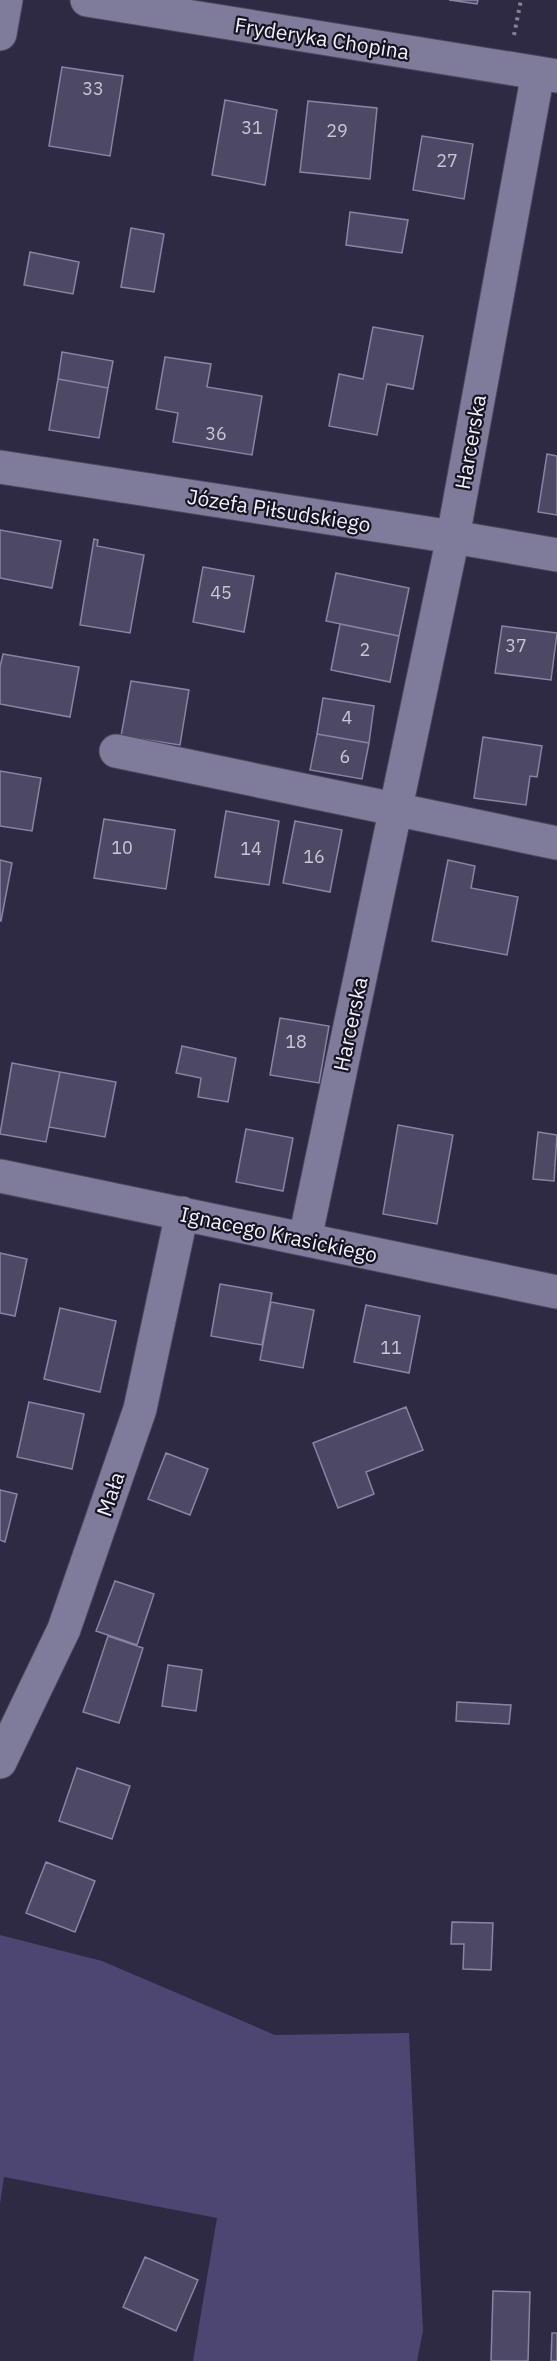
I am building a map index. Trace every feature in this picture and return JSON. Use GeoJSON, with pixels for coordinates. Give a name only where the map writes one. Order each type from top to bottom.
{"type":"FeatureCollection","features":[{"type":"Feature","properties":{"kind":"street"},"geometry":{"type":"LineString","coordinates":[[0,34],[6,0]]}},
{"type":"Feature","properties":{"kind":"street","name":"Fryderyka Chopina"},"geometry":{"type":"LineString","coordinates":[[87,0],[548,74]]}},
{"type":"Feature","properties":{"kind":"street","name":"Harcerska"},"geometry":{"type":"LineString","coordinates":[[305,1239],[548,74]]}},
{"type":"Feature","properties":{"kind":"street","name":"Józefa Piłsudskiego"},"geometry":{"type":"LineString","coordinates":[[0,467],[557,555]]}},
{"type":"Feature","properties":{"kind":"street"},"geometry":{"type":"LineString","coordinates":[[116,751],[557,843]]}},
{"type":"Feature","properties":{"kind":"street","name":"Ignacego Krasickiego"},"geometry":{"type":"LineString","coordinates":[[0,1176],[557,1292]]}},
{"type":"Feature","properties":{"kind":"street","name":"Mała"},"geometry":{"type":"LineString","coordinates":[[0,1762],[64,1629],[140,1408],[182,1213]]}},
{"type":"Feature","properties":{"kind":"shaded area"},"geometry":{"type":"Polygon","coordinates":[[[0,1935],[102,1961],[275,2035],[409,2033],[423,2331],[417,2361],[193,2361],[217,2218],[4,2177],[0,2204],[0,1935]]]}},
{"type":"Feature","properties":{"kind":"building"},"geometry":{"type":"Polygon","coordinates":[[[449,0],[478,0],[477,4],[449,0]]]}},
{"type":"Feature","properties":{"kind":"building"},"geometry":{"type":"Polygon","coordinates":[[[62,67],[123,76],[110,156],[49,146],[62,67]]]}},
{"type":"Feature","properties":{"kind":"building"},"geometry":{"type":"Polygon","coordinates":[[[225,100],[277,110],[265,185],[212,175],[225,100]]]}},
{"type":"Feature","properties":{"kind":"building"},"geometry":{"type":"Polygon","coordinates":[[[308,101],[377,108],[370,179],[300,172],[308,101]]]}},
{"type":"Feature","properties":{"kind":"building"},"geometry":{"type":"Polygon","coordinates":[[[422,136],[473,144],[464,199],[413,190],[422,136]]]}},
{"type":"Feature","properties":{"kind":"building"},"geometry":{"type":"Polygon","coordinates":[[[350,212],[408,220],[402,253],[346,245],[350,212]]]}},
{"type":"Feature","properties":{"kind":"building"},"geometry":{"type":"Polygon","coordinates":[[[131,228],[164,234],[154,292],[121,287],[131,228]]]}},
{"type":"Feature","properties":{"kind":"building"},"geometry":{"type":"Polygon","coordinates":[[[30,252],[79,262],[73,294],[24,285],[30,252]]]}},
{"type":"Feature","properties":{"kind":"building"},"geometry":{"type":"Polygon","coordinates":[[[373,327],[423,336],[413,389],[387,384],[377,435],[329,426],[339,374],[363,379],[373,327]]]}},
{"type":"Feature","properties":{"kind":"building"},"geometry":{"type":"Polygon","coordinates":[[[62,352],[113,361],[108,388],[58,379],[62,352]]]}},
{"type":"Feature","properties":{"kind":"building"},"geometry":{"type":"Polygon","coordinates":[[[165,357],[211,364],[207,387],[262,396],[252,455],[173,442],[178,413],[156,409],[165,357]]]}},
{"type":"Feature","properties":{"kind":"building"},"geometry":{"type":"Polygon","coordinates":[[[58,379],[108,388],[99,438],[49,430],[58,379]]]}},
{"type":"Feature","properties":{"kind":"building"},"geometry":{"type":"Polygon","coordinates":[[[547,454],[557,456],[557,515],[538,512],[547,454]]]}},
{"type":"Feature","properties":{"kind":"building"},"geometry":{"type":"Polygon","coordinates":[[[0,530],[61,541],[52,588],[0,578],[0,530]]]}},
{"type":"Feature","properties":{"kind":"building"},"geometry":{"type":"Polygon","coordinates":[[[94,539],[98,540],[97,546],[144,555],[130,633],[80,625],[94,539]]]}},
{"type":"Feature","properties":{"kind":"building"},"geometry":{"type":"Polygon","coordinates":[[[203,567],[254,576],[244,632],[193,622],[203,567]]]}},
{"type":"Feature","properties":{"kind":"building"},"geometry":{"type":"Polygon","coordinates":[[[336,573],[409,588],[399,636],[326,621],[336,573]]]}},
{"type":"Feature","properties":{"kind":"building"},"geometry":{"type":"Polygon","coordinates":[[[340,624],[399,636],[390,682],[331,670],[340,624]]]}},
{"type":"Feature","properties":{"kind":"building"},"geometry":{"type":"Polygon","coordinates":[[[502,626],[557,633],[551,680],[495,673],[502,626]]]}},
{"type":"Feature","properties":{"kind":"building"},"geometry":{"type":"Polygon","coordinates":[[[3,654],[79,667],[70,717],[0,704],[0,667],[3,654]]]}},
{"type":"Feature","properties":{"kind":"building"},"geometry":{"type":"Polygon","coordinates":[[[131,681],[189,690],[180,745],[121,736],[131,681]]]}},
{"type":"Feature","properties":{"kind":"building"},"geometry":{"type":"Polygon","coordinates":[[[323,698],[374,706],[369,743],[317,734],[323,698]]]}},
{"type":"Feature","properties":{"kind":"building"},"geometry":{"type":"Polygon","coordinates":[[[317,734],[369,743],[362,779],[310,770],[317,734]]]}},
{"type":"Feature","properties":{"kind":"building"},"geometry":{"type":"Polygon","coordinates":[[[483,737],[542,746],[537,777],[530,776],[526,805],[474,798],[483,737]]]}},
{"type":"Feature","properties":{"kind":"building"},"geometry":{"type":"Polygon","coordinates":[[[0,771],[41,778],[32,831],[0,826],[0,771]]]}},
{"type":"Feature","properties":{"kind":"building"},"geometry":{"type":"Polygon","coordinates":[[[226,811],[279,821],[269,885],[215,877],[226,811]]]}},
{"type":"Feature","properties":{"kind":"building"},"geometry":{"type":"Polygon","coordinates":[[[104,819],[175,830],[166,889],[94,878],[104,819]]]}},
{"type":"Feature","properties":{"kind":"building"},"geometry":{"type":"Polygon","coordinates":[[[295,821],[342,830],[330,892],[283,883],[295,821]]]}},
{"type":"Feature","properties":{"kind":"building"},"geometry":{"type":"Polygon","coordinates":[[[0,860],[12,863],[1,921],[0,921],[0,860]]]}},
{"type":"Feature","properties":{"kind":"building"},"geometry":{"type":"Polygon","coordinates":[[[448,860],[475,866],[471,888],[518,897],[507,955],[432,941],[448,860]]]}},
{"type":"Feature","properties":{"kind":"building"},"geometry":{"type":"Polygon","coordinates":[[[280,1018],[329,1026],[319,1083],[270,1075],[280,1018]]]}},
{"type":"Feature","properties":{"kind":"building"},"geometry":{"type":"Polygon","coordinates":[[[182,1046],[236,1058],[228,1102],[198,1097],[201,1078],[176,1073],[182,1046]]]}},
{"type":"Feature","properties":{"kind":"building"},"geometry":{"type":"Polygon","coordinates":[[[12,1063],[60,1072],[46,1142],[0,1134],[12,1063]]]}},
{"type":"Feature","properties":{"kind":"building"},"geometry":{"type":"Polygon","coordinates":[[[60,1072],[116,1082],[105,1137],[49,1127],[60,1072]]]}},
{"type":"Feature","properties":{"kind":"building"},"geometry":{"type":"Polygon","coordinates":[[[398,1125],[453,1135],[437,1224],[383,1214],[398,1125]]]}},
{"type":"Feature","properties":{"kind":"building"},"geometry":{"type":"Polygon","coordinates":[[[246,1129],[293,1138],[283,1191],[236,1182],[246,1129]]]}},
{"type":"Feature","properties":{"kind":"building"},"geometry":{"type":"Polygon","coordinates":[[[538,1132],[557,1135],[554,1181],[533,1179],[538,1132]]]}},
{"type":"Feature","properties":{"kind":"building"},"geometry":{"type":"Polygon","coordinates":[[[0,1253],[27,1259],[15,1316],[0,1313],[0,1253]]]}},
{"type":"Feature","properties":{"kind":"building"},"geometry":{"type":"Polygon","coordinates":[[[220,1284],[272,1293],[262,1345],[211,1336],[220,1284]]]}},
{"type":"Feature","properties":{"kind":"building"},"geometry":{"type":"Polygon","coordinates":[[[271,1302],[314,1310],[303,1368],[260,1360],[271,1302]]]}},
{"type":"Feature","properties":{"kind":"building"},"geometry":{"type":"Polygon","coordinates":[[[366,1305],[420,1316],[409,1373],[354,1362],[366,1305]]]}},
{"type":"Feature","properties":{"kind":"building"},"geometry":{"type":"Polygon","coordinates":[[[60,1308],[116,1321],[100,1392],[44,1379],[60,1308]]]}},
{"type":"Feature","properties":{"kind":"building"},"geometry":{"type":"Polygon","coordinates":[[[29,1402],[84,1414],[72,1469],[17,1457],[29,1402]]]}},
{"type":"Feature","properties":{"kind":"building"},"geometry":{"type":"Polygon","coordinates":[[[406,1407],[423,1450],[366,1472],[374,1494],[338,1508],[313,1443],[406,1407]]]}},
{"type":"Feature","properties":{"kind":"building"},"geometry":{"type":"Polygon","coordinates":[[[166,1453],[208,1469],[190,1515],[148,1499],[166,1453]]]}},
{"type":"Feature","properties":{"kind":"building"},"geometry":{"type":"Polygon","coordinates":[[[0,1490],[17,1494],[5,1542],[0,1540],[0,1490]]]}},
{"type":"Feature","properties":{"kind":"building"},"geometry":{"type":"Polygon","coordinates":[[[115,1581],[154,1594],[137,1645],[96,1631],[115,1581]]]}},
{"type":"Feature","properties":{"kind":"building"},"geometry":{"type":"Polygon","coordinates":[[[108,1636],[143,1648],[119,1723],[83,1712],[108,1636]]]}},
{"type":"Feature","properties":{"kind":"building"},"geometry":{"type":"Polygon","coordinates":[[[168,1665],[202,1670],[196,1711],[162,1706],[168,1665]]]}},
{"type":"Feature","properties":{"kind":"building"},"geometry":{"type":"Polygon","coordinates":[[[457,1702],[511,1705],[509,1724],[456,1721],[457,1702]]]}},
{"type":"Feature","properties":{"kind":"building"},"geometry":{"type":"Polygon","coordinates":[[[77,1768],[130,1786],[112,1839],[59,1821],[77,1768]]]}},
{"type":"Feature","properties":{"kind":"building"},"geometry":{"type":"Polygon","coordinates":[[[46,1862],[95,1881],[75,1932],[26,1913],[46,1862]]]}},
{"type":"Feature","properties":{"kind":"building"},"geometry":{"type":"Polygon","coordinates":[[[452,1922],[493,1923],[491,1970],[463,1969],[464,1944],[451,1944],[452,1922]]]}},
{"type":"Feature","properties":{"kind":"building"},"geometry":{"type":"Polygon","coordinates":[[[145,2257],[198,2280],[176,2331],[123,2307],[145,2257]]]}},
{"type":"Feature","properties":{"kind":"building"},"geometry":{"type":"Polygon","coordinates":[[[493,2291],[530,2292],[528,2361],[491,2361],[493,2291]]]}},
{"type":"Feature","properties":{"kind":"building"},"geometry":{"type":"Polygon","coordinates":[[[552,2333],[557,2333],[557,2361],[551,2361],[552,2333]]]}}]}
